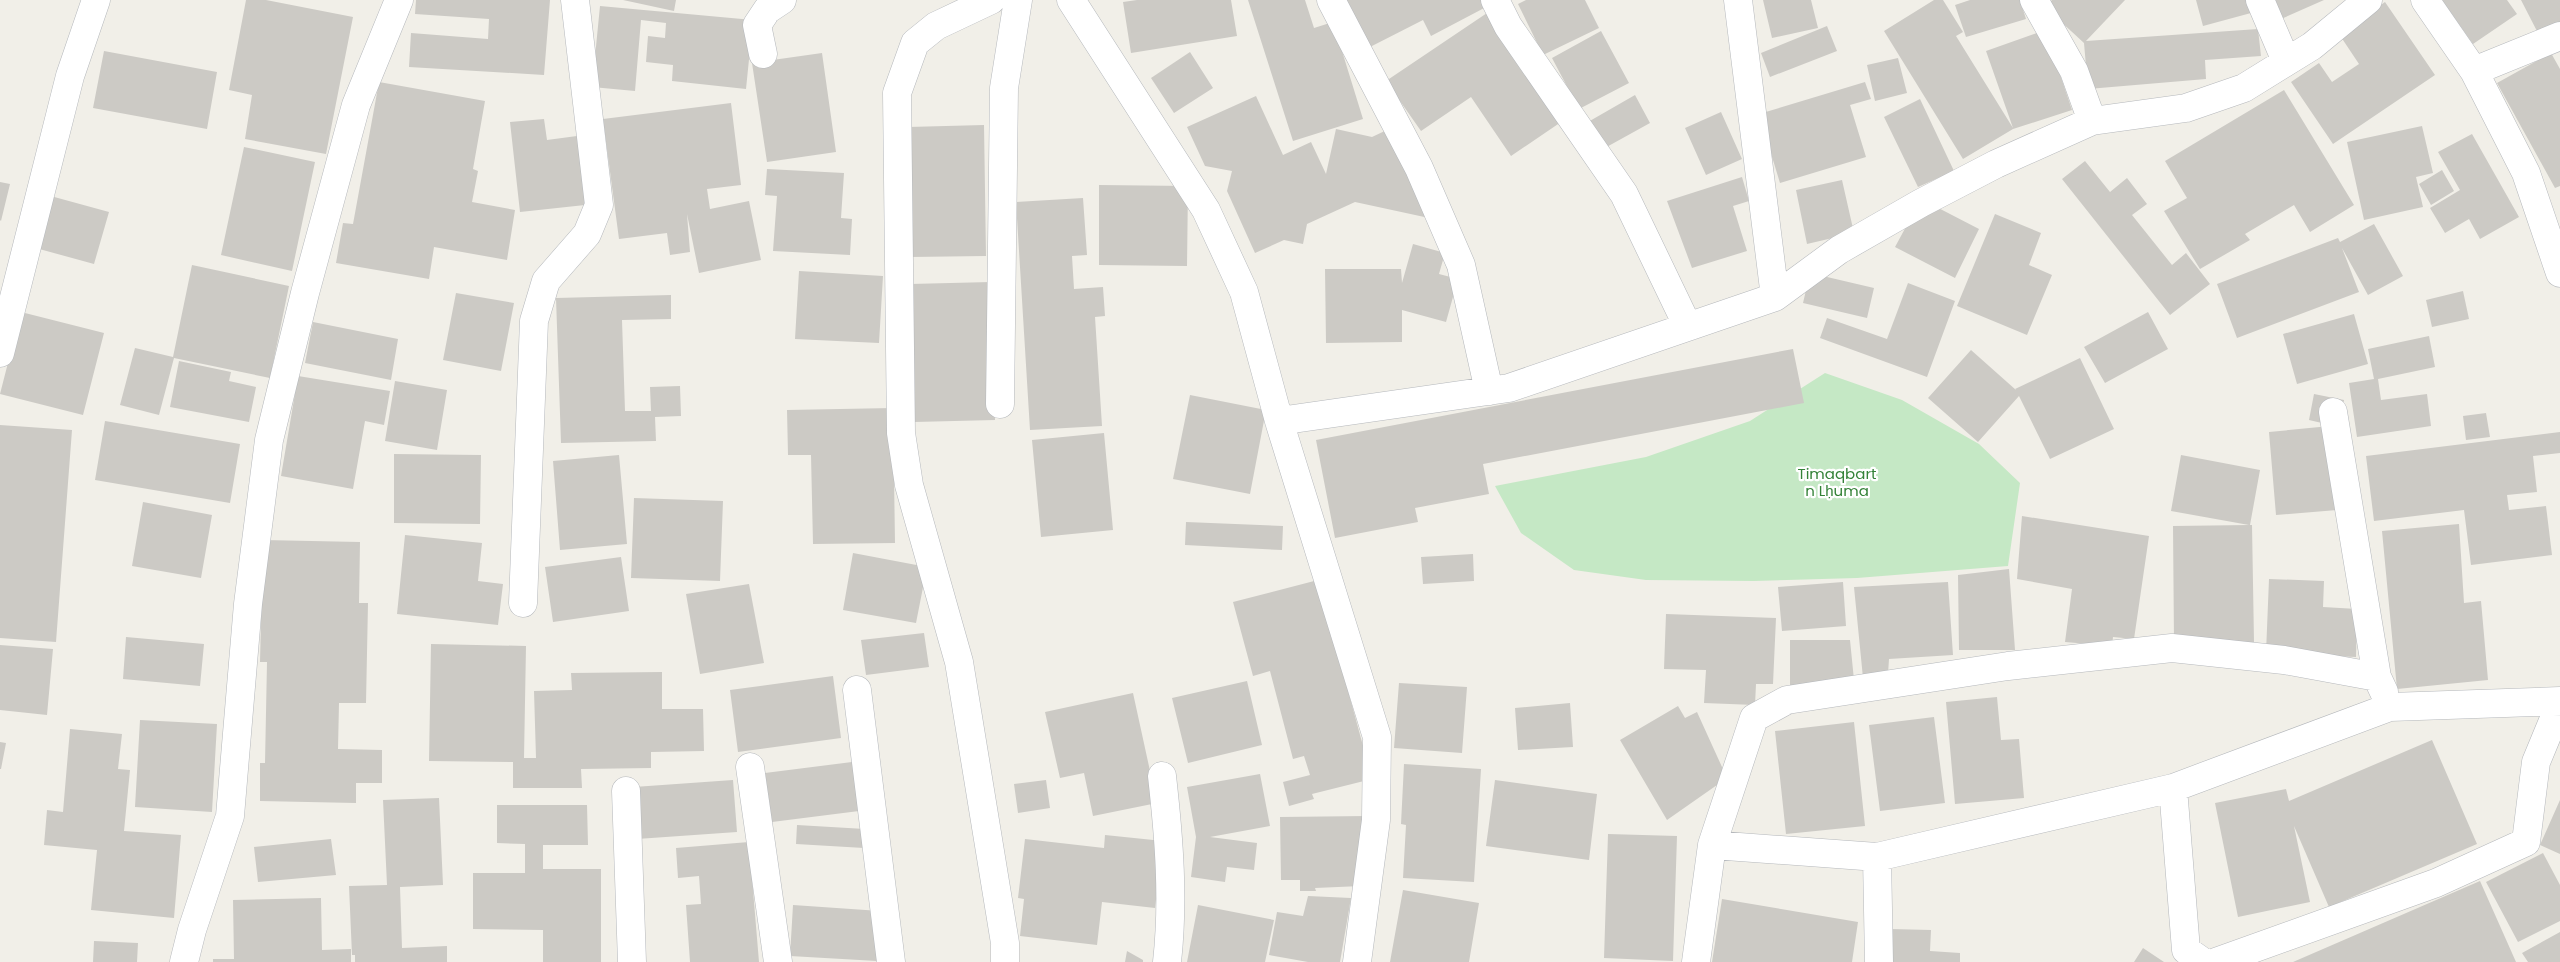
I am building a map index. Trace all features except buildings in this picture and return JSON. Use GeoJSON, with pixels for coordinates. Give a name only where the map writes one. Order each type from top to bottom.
{"type":"FeatureCollection","features":[{"type":"Feature","properties":{"kind":"street"},"geometry":{"type":"LineString","coordinates":[[0,353],[70,76],[96,0]]}},
{"type":"Feature","properties":{"kind":"street"},"geometry":{"type":"LineString","coordinates":[[184,962],[192,930],[230,816],[248,604],[269,440],[305,293],[356,106],[398,0]]}},
{"type":"Feature","properties":{"kind":"street"},"geometry":{"type":"LineString","coordinates":[[523,603],[534,321],[546,281],[587,234],[599,205],[575,0]]}},
{"type":"Feature","properties":{"kind":"street"},"geometry":{"type":"LineString","coordinates":[[763,54],[757,25],[767,10],[782,0]]}},
{"type":"Feature","properties":{"kind":"street"},"geometry":{"type":"LineString","coordinates":[[991,0],[936,26],[915,43],[897,93],[901,433],[909,484],[959,662],[1004,934],[1005,962]]}},
{"type":"Feature","properties":{"kind":"street"},"geometry":{"type":"LineString","coordinates":[[1000,404],[1004,88],[1018,0]]}},
{"type":"Feature","properties":{"kind":"street"},"geometry":{"type":"LineString","coordinates":[[1071,0],[1206,210],[1244,292],[1279,420],[1377,737],[1376,820],[1357,962]]}},
{"type":"Feature","properties":{"kind":"street"},"geometry":{"type":"LineString","coordinates":[[1331,0],[1418,168],[1461,265],[1489,391]]}},
{"type":"Feature","properties":{"kind":"street"},"geometry":{"type":"LineString","coordinates":[[1495,0],[1508,26],[1624,194],[1688,327]]}},
{"type":"Feature","properties":{"kind":"street"},"geometry":{"type":"LineString","coordinates":[[1738,0],[1775,297]]}},
{"type":"Feature","properties":{"kind":"street"},"geometry":{"type":"LineString","coordinates":[[2034,0],[2074,71],[2092,121]]}},
{"type":"Feature","properties":{"kind":"street"},"geometry":{"type":"LineString","coordinates":[[2260,0],[2286,62]]}},
{"type":"Feature","properties":{"kind":"street"},"geometry":{"type":"LineString","coordinates":[[1279,420],[1509,388],[1775,297],[1839,250],[1921,203],[1996,164],[2092,121],[2186,108],[2244,88],[2312,46],[2368,0]]}},
{"type":"Feature","properties":{"kind":"street"},"geometry":{"type":"LineString","coordinates":[[2425,0],[2474,71],[2526,173],[2560,273]]}},
{"type":"Feature","properties":{"kind":"street"},"geometry":{"type":"LineString","coordinates":[[2474,71],[2560,36]]}},
{"type":"Feature","properties":{"kind":"street"},"geometry":{"type":"LineString","coordinates":[[2333,412],[2377,677],[2390,707]]}},
{"type":"Feature","properties":{"kind":"street"},"geometry":{"type":"LineString","coordinates":[[1696,962],[1712,845],[1754,718],[1786,700],[2008,666],[2172,648],[2284,660],[2377,677]]}},
{"type":"Feature","properties":{"kind":"street"},"geometry":{"type":"LineString","coordinates":[[857,690],[891,962]]}},
{"type":"Feature","properties":{"kind":"street"},"geometry":{"type":"LineString","coordinates":[[1712,845],[1877,858],[2173,788],[2390,707],[2560,702],[2536,762],[2526,842],[2436,883],[2216,962]]}},
{"type":"Feature","properties":{"kind":"street"},"geometry":{"type":"LineString","coordinates":[[750,767],[778,962]]}},
{"type":"Feature","properties":{"kind":"street"},"geometry":{"type":"LineString","coordinates":[[1162,776],[1170,842],[1170,937],[1167,962]]}},
{"type":"Feature","properties":{"kind":"street"},"geometry":{"type":"LineString","coordinates":[[2173,788],[2186,950],[2202,962]]}},
{"type":"Feature","properties":{"kind":"street"},"geometry":{"type":"LineString","coordinates":[[626,791],[632,962]]}},
{"type":"Feature","properties":{"kind":"street"},"geometry":{"type":"LineString","coordinates":[[1877,858],[1879,962]]}},
{"type":"Feature","properties":{"kind":"green space","name":"Timaqbart n Lḥuma"},"geometry":{"type":"Polygon","coordinates":[[[1825,373],[1902,400],[1979,444],[2020,483],[2008,566],[1857,578],[1754,581],[1646,580],[1574,570],[1521,533],[1495,486],[1646,457],[1750,421],[1825,373]]]}}]}
